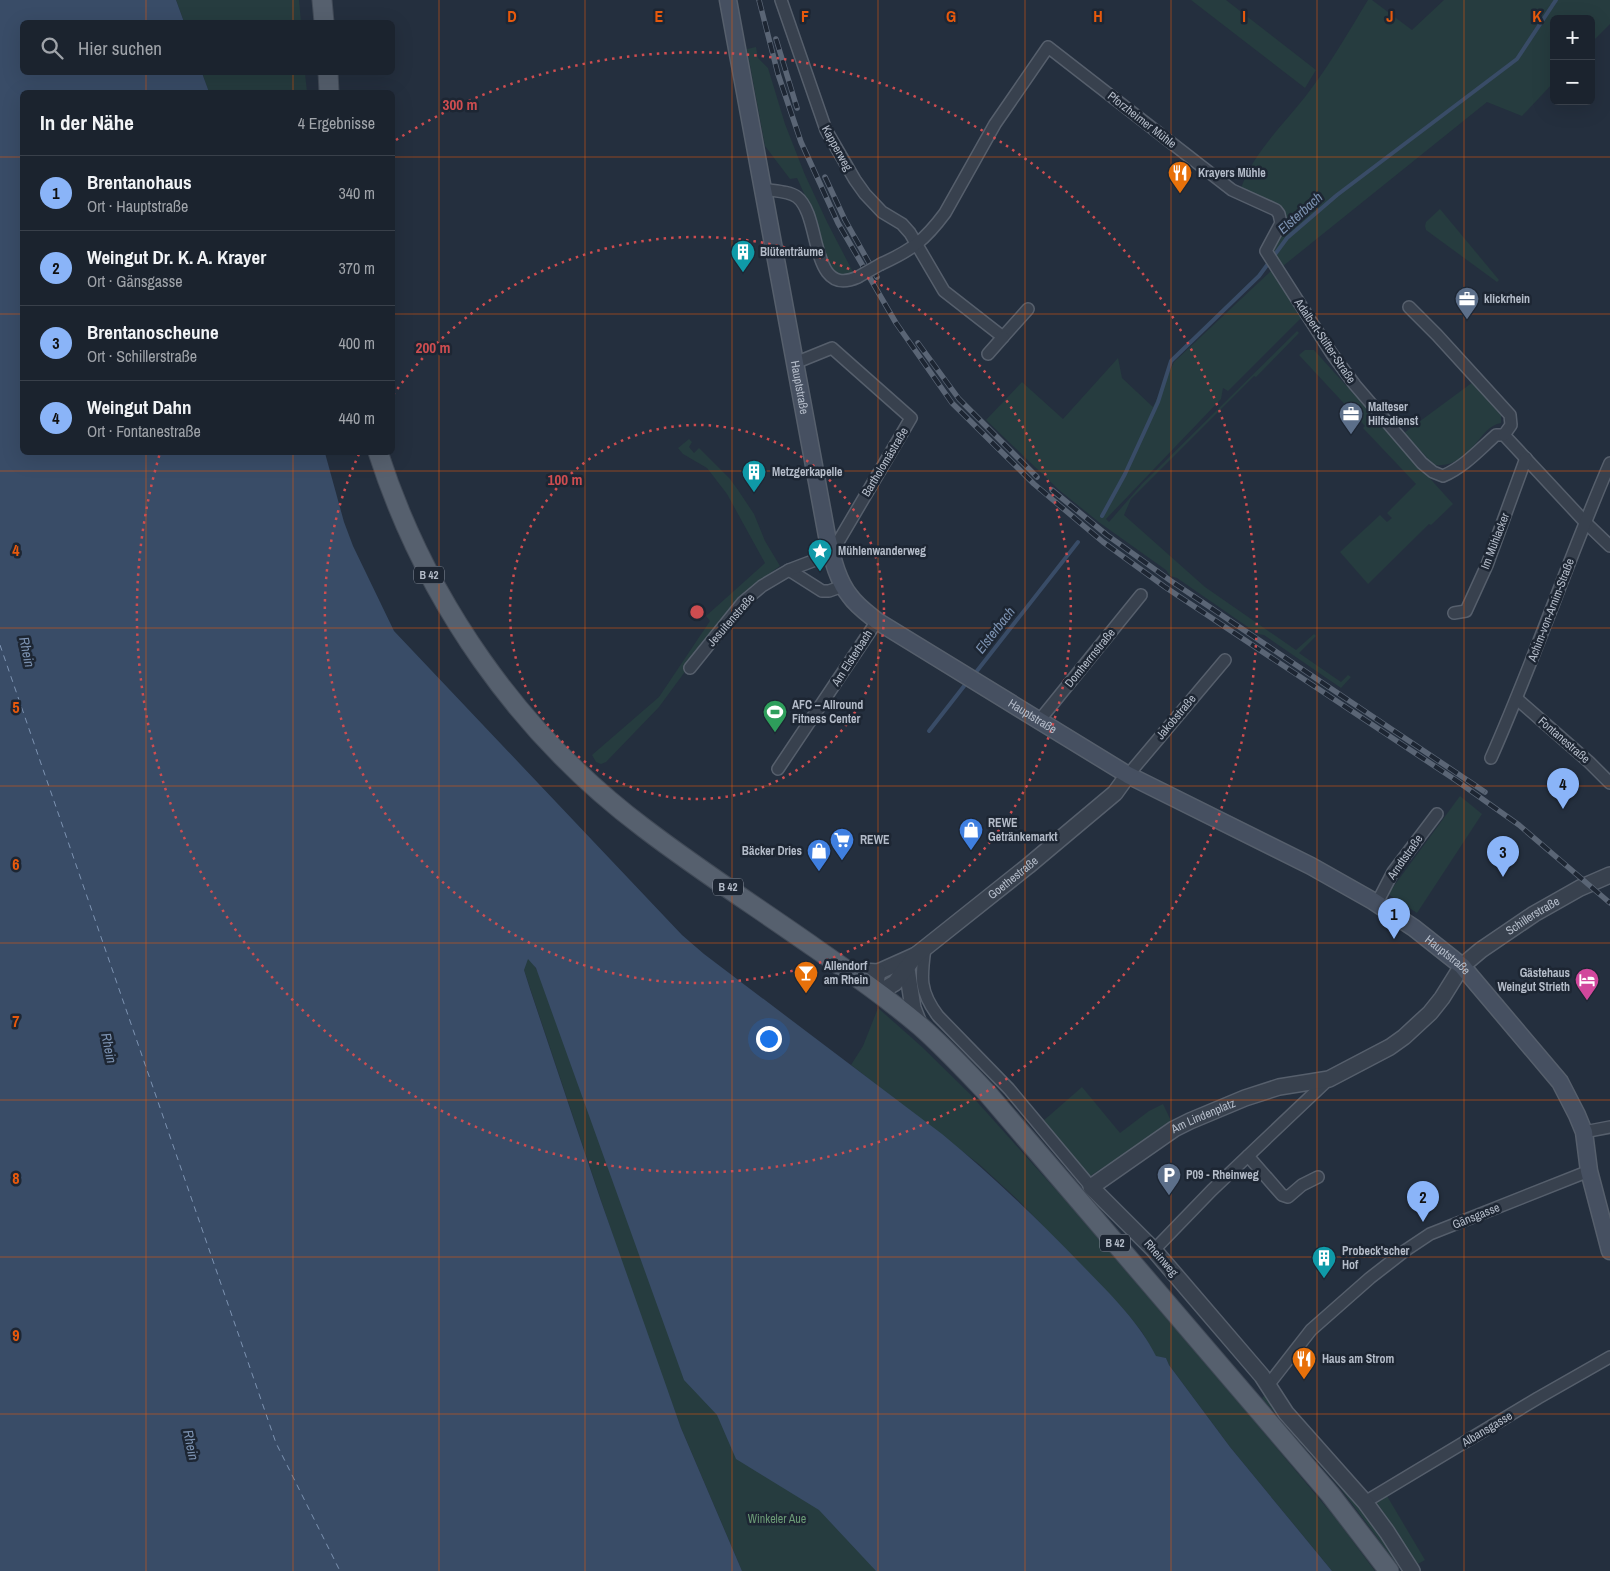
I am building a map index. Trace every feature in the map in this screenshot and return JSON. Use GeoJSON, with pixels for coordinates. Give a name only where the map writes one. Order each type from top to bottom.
{"type":"FeatureCollection","features":[{"type":"Feature","properties":{"kind":"main road"},"geometry":{"type":"LineString","coordinates":[[322,0],[324,20]]}},
{"type":"Feature","properties":{"kind":"main road","name":"Hauptstraße"},"geometry":{"type":"LineString","coordinates":[[728,0],[831,554],[843,586],[850,597],[876,621],[1038,722],[1128,775],[1311,866],[1377,903],[1414,928],[1462,966],[1560,1082],[1577,1114],[1584,1132],[1588,1171],[1610,1251]]}},
{"type":"Feature","properties":{"kind":"main road"},"geometry":{"type":"LineString","coordinates":[[328,75],[329,90]]}},
{"type":"Feature","properties":{"kind":"main road","name":"B 42"},"geometry":{"type":"LineString","coordinates":[[379,455],[410,536],[436,589],[472,647],[533,726],[604,796],[644,828],[878,993],[920,1026],[958,1062],[988,1094],[1330,1494],[1389,1571]]}},
{"type":"Feature","properties":{"kind":"street","name":"Kapperweg"},"geometry":{"type":"LineString","coordinates":[[781,0],[826,130],[865,194],[882,212],[902,224],[918,244],[944,291],[1003,337]]}},
{"type":"Feature","properties":{"kind":"street","name":"Pforzheimer Mühle"},"geometry":{"type":"LineString","coordinates":[[918,244],[944,213],[995,124],[1048,47],[1232,190],[1276,210],[1281,223],[1266,251]]}},
{"type":"Feature","properties":{"kind":"street"},"geometry":{"type":"LineString","coordinates":[[763,189],[794,194],[803,203],[811,220],[823,266],[829,275],[841,281],[852,280],[918,244]]}},
{"type":"Feature","properties":{"kind":"street","name":"Adalbert-Stifter-Straße"},"geometry":{"type":"LineString","coordinates":[[1266,251],[1354,386],[1432,472],[1443,476],[1454,471],[1465,464],[1496,435],[1504,435]]}},
{"type":"Feature","properties":{"kind":"street"},"geometry":{"type":"LineString","coordinates":[[1408,307],[1437,334],[1510,415],[1511,425],[1504,435],[1585,522],[1610,546]]}},
{"type":"Feature","properties":{"kind":"street"},"geometry":{"type":"LineString","coordinates":[[988,354],[1028,309]]}},
{"type":"Feature","properties":{"kind":"street","name":"Bartholomästraße"},"geometry":{"type":"LineString","coordinates":[[795,363],[832,348],[911,418],[831,554]]}},
{"type":"Feature","properties":{"kind":"street","name":"Im Mühlacker"},"geometry":{"type":"LineString","coordinates":[[1454,613],[1466,611],[1487,565],[1526,458]]}},
{"type":"Feature","properties":{"kind":"street","name":"Achim-von-Arnim-Straße"},"geometry":{"type":"LineString","coordinates":[[1491,758],[1517,699],[1585,522],[1610,463]]}},
{"type":"Feature","properties":{"kind":"street","name":"Jesuitenstraße"},"geometry":{"type":"LineString","coordinates":[[690,668],[743,602],[762,586],[789,570],[831,554]]}},
{"type":"Feature","properties":{"kind":"street"},"geometry":{"type":"LineString","coordinates":[[789,570],[822,591],[829,591],[843,586]]}},
{"type":"Feature","properties":{"kind":"street","name":"Domherrnstraße"},"geometry":{"type":"LineString","coordinates":[[1038,722],[1141,595]]}},
{"type":"Feature","properties":{"kind":"street","name":"Am Elsterbach"},"geometry":{"type":"LineString","coordinates":[[778,770],[876,621]]}},
{"type":"Feature","properties":{"kind":"street","name":"Jakobstraße"},"geometry":{"type":"LineString","coordinates":[[1128,775],[1224,660]]}},
{"type":"Feature","properties":{"kind":"street","name":"Fontanestraße"},"geometry":{"type":"LineString","coordinates":[[1517,699],[1589,762],[1610,783]]}},
{"type":"Feature","properties":{"kind":"street","name":"Goethestraße"},"geometry":{"type":"LineString","coordinates":[[920,951],[1028,866],[1115,793],[1128,775]]}},
{"type":"Feature","properties":{"kind":"street","name":"Arndtstraße"},"geometry":{"type":"LineString","coordinates":[[1377,903],[1393,872],[1437,814]]}},
{"type":"Feature","properties":{"kind":"street","name":"Schillerstraße"},"geometry":{"type":"LineString","coordinates":[[1462,966],[1481,950],[1534,914],[1580,888],[1610,875]]}},
{"type":"Feature","properties":{"kind":"street"},"geometry":{"type":"LineString","coordinates":[[878,972],[876,982],[878,993],[895,983],[920,951]]}},
{"type":"Feature","properties":{"kind":"street"},"geometry":{"type":"LineString","coordinates":[[846,970],[878,972],[920,951]]}},
{"type":"Feature","properties":{"kind":"street","name":"Rheinweg"},"geometry":{"type":"LineString","coordinates":[[920,951],[924,992],[938,1016],[1009,1089],[1091,1187],[1154,1250],[1268,1384],[1286,1413],[1365,1502],[1412,1571]]}},
{"type":"Feature","properties":{"kind":"street","name":"Am Lindenplatz"},"geometry":{"type":"LineString","coordinates":[[1154,1250],[1212,1190],[1329,1079],[1371,1058],[1404,1036],[1430,1013],[1462,966]]}},
{"type":"Feature","properties":{"kind":"street"},"geometry":{"type":"LineString","coordinates":[[907,969],[913,1008],[920,1026]]}},
{"type":"Feature","properties":{"kind":"street","name":"Am Lindenplatz"},"geometry":{"type":"LineString","coordinates":[[1091,1187],[1174,1129],[1190,1121],[1245,1098],[1279,1087],[1329,1079]]}},
{"type":"Feature","properties":{"kind":"street"},"geometry":{"type":"LineString","coordinates":[[1584,1132],[1610,1127]]}},
{"type":"Feature","properties":{"kind":"street"},"geometry":{"type":"LineString","coordinates":[[1248,1156],[1282,1196],[1288,1197],[1318,1177]]}},
{"type":"Feature","properties":{"kind":"street","name":"Gänsgasse"},"geometry":{"type":"LineString","coordinates":[[1268,1384],[1311,1330],[1370,1278],[1414,1244],[1430,1234],[1588,1171]]}},
{"type":"Feature","properties":{"kind":"street","name":"Albansgasse"},"geometry":{"type":"LineString","coordinates":[[1365,1502],[1610,1357]]}},
{"type":"Feature","properties":{"kind":"green space"},"geometry":{"type":"Polygon","coordinates":[[[176,0],[299,0],[301,20],[183,20],[176,0]]]}},
{"type":"Feature","properties":{"kind":"green space"},"geometry":{"type":"Polygon","coordinates":[[[1191,0],[1226,0],[1316,70],[1305,88],[1191,0]]]}},
{"type":"Feature","properties":{"kind":"green space"},"geometry":{"type":"Polygon","coordinates":[[[1368,0],[1372,0],[1412,30],[1444,0],[1610,0],[1610,24],[1595,39],[1595,15],[1550,15],[1550,86],[1522,116],[1487,102],[1283,266],[1273,250],[1285,222],[1241,188],[1261,151],[1305,97],[1338,49],[1368,0]]]}},
{"type":"Feature","properties":{"kind":"green space"},"geometry":{"type":"Polygon","coordinates":[[[756,47],[758,58],[768,68],[785,124],[805,175],[854,274],[843,277],[834,272],[828,262],[814,215],[797,178],[790,179],[765,146],[747,49],[756,47]]]}},
{"type":"Feature","properties":{"kind":"green space"},"geometry":{"type":"Polygon","coordinates":[[[203,75],[305,75],[307,90],[208,90],[203,75]]]}},
{"type":"Feature","properties":{"kind":"green space"},"geometry":{"type":"Polygon","coordinates":[[[1440,209],[1499,280],[1497,282],[1426,230],[1426,222],[1440,209]]]}},
{"type":"Feature","properties":{"kind":"green space"},"geometry":{"type":"Polygon","coordinates":[[[1272,270],[1301,318],[1228,391],[1223,388],[1221,399],[1106,519],[1109,522],[1142,484],[1297,331],[1299,333],[1256,377],[1254,376],[1131,499],[1124,515],[1205,587],[1296,650],[1314,634],[1316,636],[1299,653],[1341,682],[1348,675],[1351,677],[1341,688],[1177,578],[1170,576],[1166,570],[1100,523],[1059,490],[986,420],[1022,382],[1063,419],[1118,358],[1122,378],[1153,407],[1174,362],[1272,270]]]}},
{"type":"Feature","properties":{"kind":"green space"},"geometry":{"type":"Polygon","coordinates":[[[1305,350],[1314,350],[1453,504],[1431,525],[1429,524],[1368,584],[1340,552],[1380,515],[1387,522],[1392,518],[1387,513],[1416,484],[1363,428],[1365,426],[1299,355],[1305,350]]]}},
{"type":"Feature","properties":{"kind":"green space"},"geometry":{"type":"Polygon","coordinates":[[[1473,382],[1498,410],[1501,415],[1501,423],[1486,431],[1466,454],[1457,461],[1434,465],[1404,433],[1473,382]]]}},
{"type":"Feature","properties":{"kind":"green space"},"geometry":{"type":"Polygon","coordinates":[[[689,439],[692,442],[689,447],[694,453],[699,448],[730,479],[738,490],[754,514],[765,541],[780,566],[739,598],[659,707],[606,762],[601,764],[596,762],[592,755],[659,697],[710,621],[706,616],[765,563],[727,494],[707,468],[683,454],[678,448],[689,439]]]}},
{"type":"Feature","properties":{"kind":"green space"},"geometry":{"type":"Polygon","coordinates":[[[1460,796],[1482,814],[1417,913],[1388,894],[1460,796]]]}},
{"type":"Feature","properties":{"kind":"green space","name":"Winkeler Aue"},"geometry":{"type":"Polygon","coordinates":[[[527,945],[535,967],[892,1571],[742,1571],[655,1362],[517,949],[527,945]]]}},
{"type":"Feature","properties":{"kind":"green space"},"geometry":{"type":"Polygon","coordinates":[[[878,1008],[921,1046],[970,1094],[1066,1201],[1337,1520],[1375,1571],[1332,1571],[1230,1447],[1169,1365],[1166,1358],[1156,1357],[1142,1332],[1125,1311],[1017,1199],[980,1165],[851,1065],[863,1046],[878,1008]]]}},
{"type":"Feature","properties":{"kind":"green space"},"geometry":{"type":"Polygon","coordinates":[[[1082,1087],[1120,1133],[1149,1111],[1163,1104],[1172,1123],[1087,1178],[1042,1122],[1082,1087]]]}},
{"type":"Feature","properties":{"kind":"green space"},"geometry":{"type":"Polygon","coordinates":[[[1265,1395],[1348,1491],[1408,1571],[1402,1571],[1341,1489],[1262,1398],[1265,1395]]]}},
{"type":"Feature","properties":{"kind":"green space"},"geometry":{"type":"Polygon","coordinates":[[[1387,1496],[1425,1560],[1416,1565],[1396,1530],[1377,1503],[1387,1496]]]}},
{"type":"Feature","properties":{"kind":"water","name":"Rhein"},"geometry":{"type":"Polygon","coordinates":[[[0,0],[176,0],[183,20],[20,20],[20,75],[203,75],[208,90],[20,90],[20,455],[326,455],[344,522],[353,546],[394,631],[682,935],[704,954],[942,1134],[995,1180],[1062,1245],[1121,1306],[1140,1330],[1156,1356],[1166,1358],[1169,1365],[1230,1447],[1332,1571],[876,1571],[819,1510],[736,1459],[717,1415],[684,1380],[536,968],[528,959],[524,970],[601,1201],[681,1428],[742,1571],[0,1571],[0,0]]]}},
{"type":"Feature","properties":{"kind":"waterway","name":"Elsterbach"},"geometry":{"type":"LineString","coordinates":[[1102,516],[1125,474],[1158,402],[1171,361],[1259,276],[1287,238],[1337,195],[1517,59],[1556,0]]}},
{"type":"Feature","properties":{"kind":"waterway","name":"Elsterbach"},"geometry":{"type":"LineString","coordinates":[[973,676],[1078,542]]}},
{"type":"Feature","properties":{"kind":"waterway","name":"Elsterbach"},"geometry":{"type":"LineString","coordinates":[[929,731],[968,681]]}},
{"type":"Feature","properties":{"kind":"ferry route"},"geometry":{"type":"LineString","coordinates":[[0,645],[276,1443],[340,1571]]}},
{"type":"Feature","properties":{"kind":"railway"},"geometry":{"type":"LineString","coordinates":[[759,0],[778,74],[801,142],[838,223],[896,323],[952,403],[1034,484],[1103,542],[1165,587],[1457,781],[1519,825],[1610,903]]}},
{"type":"Feature","properties":{"kind":"railway"},"geometry":{"type":"LineString","coordinates":[[776,39],[797,108]]}},
{"type":"Feature","properties":{"kind":"railway"},"geometry":{"type":"LineString","coordinates":[[825,177],[845,220],[877,277]]}},
{"type":"Feature","properties":{"kind":"railway"},"geometry":{"type":"LineString","coordinates":[[918,343],[959,399],[1037,477]]}},
{"type":"Feature","properties":{"kind":"railway"},"geometry":{"type":"LineString","coordinates":[[1052,490],[1107,535],[1171,581],[1485,792]]}},
{"type":"Feature","properties":{"kind":"place","name":"Krayers Mühle"},"geometry":{"type":"Point","coordinates":[1180,194]}},
{"type":"Feature","properties":{"kind":"place","name":"Blütenträume"},"geometry":{"type":"Point","coordinates":[743,273]}},
{"type":"Feature","properties":{"kind":"place","name":"klickrhein"},"geometry":{"type":"Point","coordinates":[1467,320]}},
{"type":"Feature","properties":{"kind":"place","name":"Malteser Hilfsdienst"},"geometry":{"type":"Point","coordinates":[1351,435]}},
{"type":"Feature","properties":{"kind":"place","name":"Metzgerkapelle"},"geometry":{"type":"Point","coordinates":[754,493]}},
{"type":"Feature","properties":{"kind":"place","name":"Mühlenwanderweg"},"geometry":{"type":"Point","coordinates":[820,572]}},
{"type":"Feature","properties":{"kind":"place","name":"AFC – Allround Fitness Center"},"geometry":{"type":"Point","coordinates":[775,733]}},
{"type":"Feature","properties":{"kind":"place","name":"Weingut Dahn"},"geometry":{"type":"Point","coordinates":[1563,809]}},
{"type":"Feature","properties":{"kind":"place","name":"REWE Getränkemarkt"},"geometry":{"type":"Point","coordinates":[971,851]}},
{"type":"Feature","properties":{"kind":"place","name":"REWE"},"geometry":{"type":"Point","coordinates":[842,861]}},
{"type":"Feature","properties":{"kind":"place","name":"Bäcker Dries"},"geometry":{"type":"Point","coordinates":[819,872]}},
{"type":"Feature","properties":{"kind":"place","name":"Brentanoscheune"},"geometry":{"type":"Point","coordinates":[1503,877]}},
{"type":"Feature","properties":{"kind":"place","name":"Brentanohaus"},"geometry":{"type":"Point","coordinates":[1394,939]}},
{"type":"Feature","properties":{"kind":"place","name":"Allendorf am Rhein"},"geometry":{"type":"Point","coordinates":[806,994]}},
{"type":"Feature","properties":{"kind":"place","name":"Gästehaus Weingut Strieth"},"geometry":{"type":"Point","coordinates":[1587,1001]}},
{"type":"Feature","properties":{"kind":"place","name":"P09 - Rheinweg"},"geometry":{"type":"Point","coordinates":[1169,1196]}},
{"type":"Feature","properties":{"kind":"place","name":"Weingut Dr. K. A. Krayer"},"geometry":{"type":"Point","coordinates":[1423,1222]}},
{"type":"Feature","properties":{"kind":"place","name":"Probeck'scher Hof"},"geometry":{"type":"Point","coordinates":[1324,1279]}},
{"type":"Feature","properties":{"kind":"place","name":"Haus am Strom"},"geometry":{"type":"Point","coordinates":[1304,1380]}}]}
